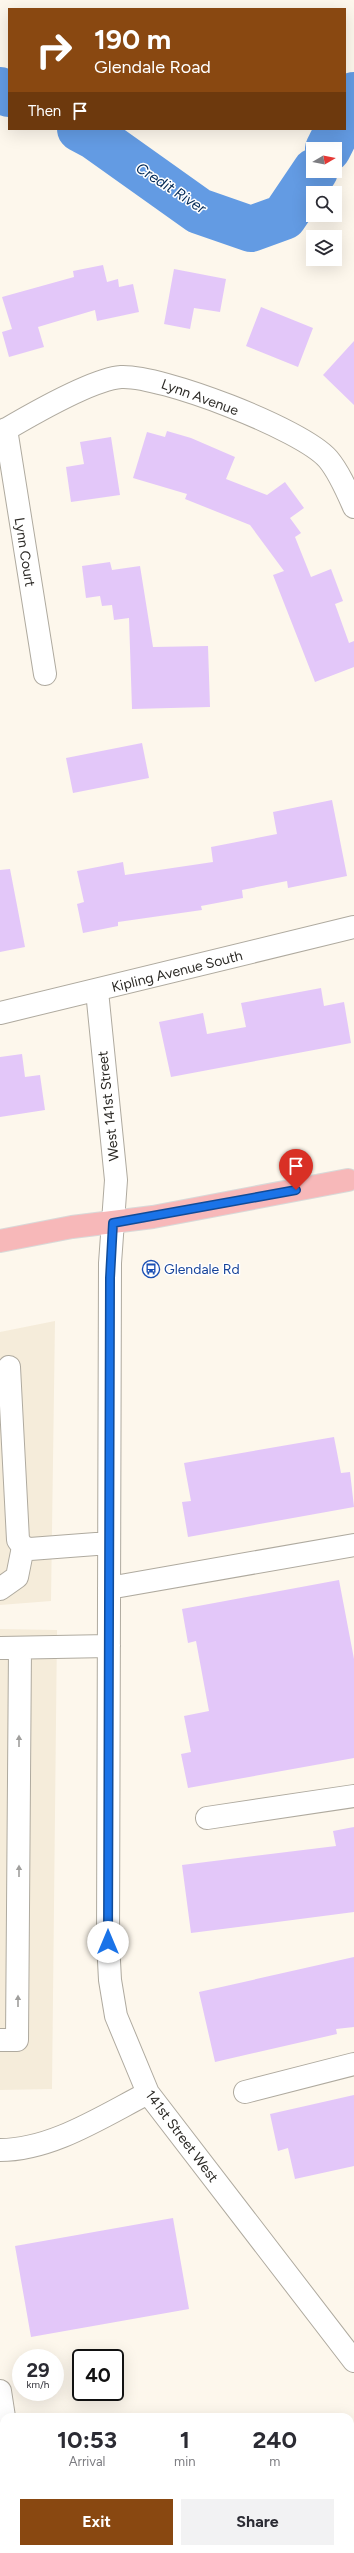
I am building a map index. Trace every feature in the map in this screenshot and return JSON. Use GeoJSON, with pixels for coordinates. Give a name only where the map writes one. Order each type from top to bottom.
{"type":"FeatureCollection","features":[{"type":"Feature","properties":{"kind":"main road"},"geometry":{"type":"LineString","coordinates":[[0,1241],[72,1227],[113,1223],[258,1198],[352,1178]]}},
{"type":"Feature","properties":{"kind":"street","name":"Lynn Avenue"},"geometry":{"type":"LineString","coordinates":[[3,431],[93,384],[120,377],[149,379],[179,387],[286,430],[308,442],[328,459],[354,507]]}},
{"type":"Feature","properties":{"kind":"street","name":"Lynn Court"},"geometry":{"type":"LineString","coordinates":[[3,431],[45,674]]}},
{"type":"Feature","properties":{"kind":"street","name":"Kipling Avenue South"},"geometry":{"type":"LineString","coordinates":[[0,1013],[354,927]]}},
{"type":"Feature","properties":{"kind":"street","name":"West 141st Street"},"geometry":{"type":"LineString","coordinates":[[97,990],[116,1180],[113,1223]]}},
{"type":"Feature","properties":{"kind":"street","name":"141st Street West"},"geometry":{"type":"LineString","coordinates":[[113,1223],[110,1263],[110,1980],[116,2016],[148,2094],[354,2361]]}},
{"type":"Feature","properties":{"kind":"street"},"geometry":{"type":"LineString","coordinates":[[0,1589],[17,1577],[22,1547],[18,1540],[9,1367]]}},
{"type":"Feature","properties":{"kind":"street"},"geometry":{"type":"LineString","coordinates":[[22,1547],[109,1543]]}},
{"type":"Feature","properties":{"kind":"street"},"geometry":{"type":"LineString","coordinates":[[109,1588],[354,1545]]}},
{"type":"Feature","properties":{"kind":"street"},"geometry":{"type":"LineString","coordinates":[[9,2040],[10,1648],[109,1646]]}},
{"type":"Feature","properties":{"kind":"street"},"geometry":{"type":"LineString","coordinates":[[206,1818],[354,1796]]}},
{"type":"Feature","properties":{"kind":"street"},"geometry":{"type":"LineString","coordinates":[[245,2092],[354,2064]]}},
{"type":"Feature","properties":{"kind":"street"},"geometry":{"type":"LineString","coordinates":[[0,2150],[33,2146],[63,2135],[148,2094]]}},
{"type":"Feature","properties":{"kind":"shaded area"},"geometry":{"type":"Polygon","coordinates":[[[55,1321],[51,1601],[0,1605],[0,1332],[55,1321]]]}},
{"type":"Feature","properties":{"kind":"shaded area"},"geometry":{"type":"Polygon","coordinates":[[[0,1629],[57,1630],[52,2089],[0,2090],[0,1629]]]}},
{"type":"Feature","properties":{"kind":"building"},"geometry":{"type":"Polygon","coordinates":[[[103,265],[107,282],[118,279],[119,287],[133,284],[139,312],[97,321],[95,310],[38,327],[44,347],[9,357],[2,332],[12,329],[2,297],[74,277],[73,271],[103,265]]]}},
{"type":"Feature","properties":{"kind":"building"},"geometry":{"type":"Polygon","coordinates":[[[174,269],[226,279],[220,312],[194,308],[190,329],[164,324],[174,269]]]}},
{"type":"Feature","properties":{"kind":"building"},"geometry":{"type":"Polygon","coordinates":[[[261,307],[313,328],[298,367],[246,346],[261,307]]]}},
{"type":"Feature","properties":{"kind":"building"},"geometry":{"type":"Polygon","coordinates":[[[354,341],[354,405],[323,375],[354,341]]]}},
{"type":"Feature","properties":{"kind":"building"},"geometry":{"type":"Polygon","coordinates":[[[167,431],[191,438],[235,457],[226,479],[267,495],[285,482],[304,508],[290,518],[301,533],[295,537],[311,577],[331,569],[343,601],[335,604],[349,643],[354,641],[354,667],[315,682],[273,575],[284,571],[250,525],[185,499],[187,494],[133,478],[147,432],[165,437],[167,431]]]}},
{"type":"Feature","properties":{"kind":"building"},"geometry":{"type":"Polygon","coordinates":[[[111,437],[120,495],[71,502],[66,467],[84,464],[80,442],[111,437]]]}},
{"type":"Feature","properties":{"kind":"building"},"geometry":{"type":"Polygon","coordinates":[[[110,562],[112,570],[140,566],[153,647],[208,646],[210,707],[132,709],[129,618],[114,620],[112,605],[102,606],[100,596],[86,598],[82,566],[110,562]]]}},
{"type":"Feature","properties":{"kind":"building"},"geometry":{"type":"Polygon","coordinates":[[[142,743],[149,778],[73,793],[66,758],[142,743]]]}},
{"type":"Feature","properties":{"kind":"building"},"geometry":{"type":"Polygon","coordinates":[[[332,800],[347,876],[288,888],[287,881],[242,890],[243,898],[201,906],[202,910],[118,922],[118,926],[83,933],[77,904],[84,902],[77,871],[123,862],[125,875],[213,862],[211,847],[277,834],[273,812],[332,800]]]}},
{"type":"Feature","properties":{"kind":"building"},"geometry":{"type":"Polygon","coordinates":[[[10,869],[25,947],[0,952],[0,870],[10,869]]]}},
{"type":"Feature","properties":{"kind":"building"},"geometry":{"type":"Polygon","coordinates":[[[321,988],[324,1006],[344,1002],[351,1043],[171,1077],[159,1022],[203,1013],[207,1034],[246,1027],[241,1003],[321,988]]]}},
{"type":"Feature","properties":{"kind":"building"},"geometry":{"type":"Polygon","coordinates":[[[22,1054],[25,1077],[40,1075],[45,1110],[0,1117],[0,1057],[22,1054]]]}},
{"type":"Feature","properties":{"kind":"building"},"geometry":{"type":"Polygon","coordinates":[[[334,1437],[341,1473],[350,1472],[354,1507],[188,1537],[182,1502],[191,1501],[184,1463],[334,1437]]]}},
{"type":"Feature","properties":{"kind":"building"},"geometry":{"type":"Polygon","coordinates":[[[339,1580],[354,1659],[354,1758],[188,1788],[181,1754],[191,1752],[184,1716],[209,1711],[196,1641],[188,1643],[182,1609],[339,1580]]]}},
{"type":"Feature","properties":{"kind":"building"},"geometry":{"type":"Polygon","coordinates":[[[354,1827],[354,1912],[191,1933],[182,1865],[336,1846],[333,1831],[354,1827]]]}},
{"type":"Feature","properties":{"kind":"building"},"geometry":{"type":"Polygon","coordinates":[[[354,1957],[354,2027],[336,2029],[337,2034],[215,2062],[199,1992],[354,1957]]]}},
{"type":"Feature","properties":{"kind":"building"},"geometry":{"type":"Polygon","coordinates":[[[354,2095],[354,2166],[295,2179],[288,2148],[278,2151],[270,2114],[354,2095]]]}},
{"type":"Feature","properties":{"kind":"building"},"geometry":{"type":"Polygon","coordinates":[[[173,2218],[189,2309],[31,2337],[15,2246],[173,2218]]]}},
{"type":"Feature","properties":{"kind":"waterway","name":"Credit River"},"geometry":{"type":"LineString","coordinates":[[0,90],[8,94]]}},
{"type":"Feature","properties":{"kind":"waterway","name":"Credit River"},"geometry":{"type":"LineString","coordinates":[[346,112],[354,95]]}},
{"type":"Feature","properties":{"kind":"waterway","name":"Credit River"},"geometry":{"type":"LineString","coordinates":[[82,130],[95,137],[199,211],[251,229],[284,217],[310,178]]}},
{"type":"Feature","properties":{"kind":"waterway","name":"Credit River"},"geometry":{"type":"LineString","coordinates":[[332,142],[338,130]]}},
{"type":"Feature","properties":{"kind":"place","name":"Glendale Rd"},"geometry":{"type":"Point","coordinates":[151,1269]}},
{"type":"Feature","properties":{"kind":"route"},"geometry":{"type":"LineString","coordinates":[[108,1942],[110,1254],[113,1223],[153,1218],[273,1196],[296,1190]]}}]}
